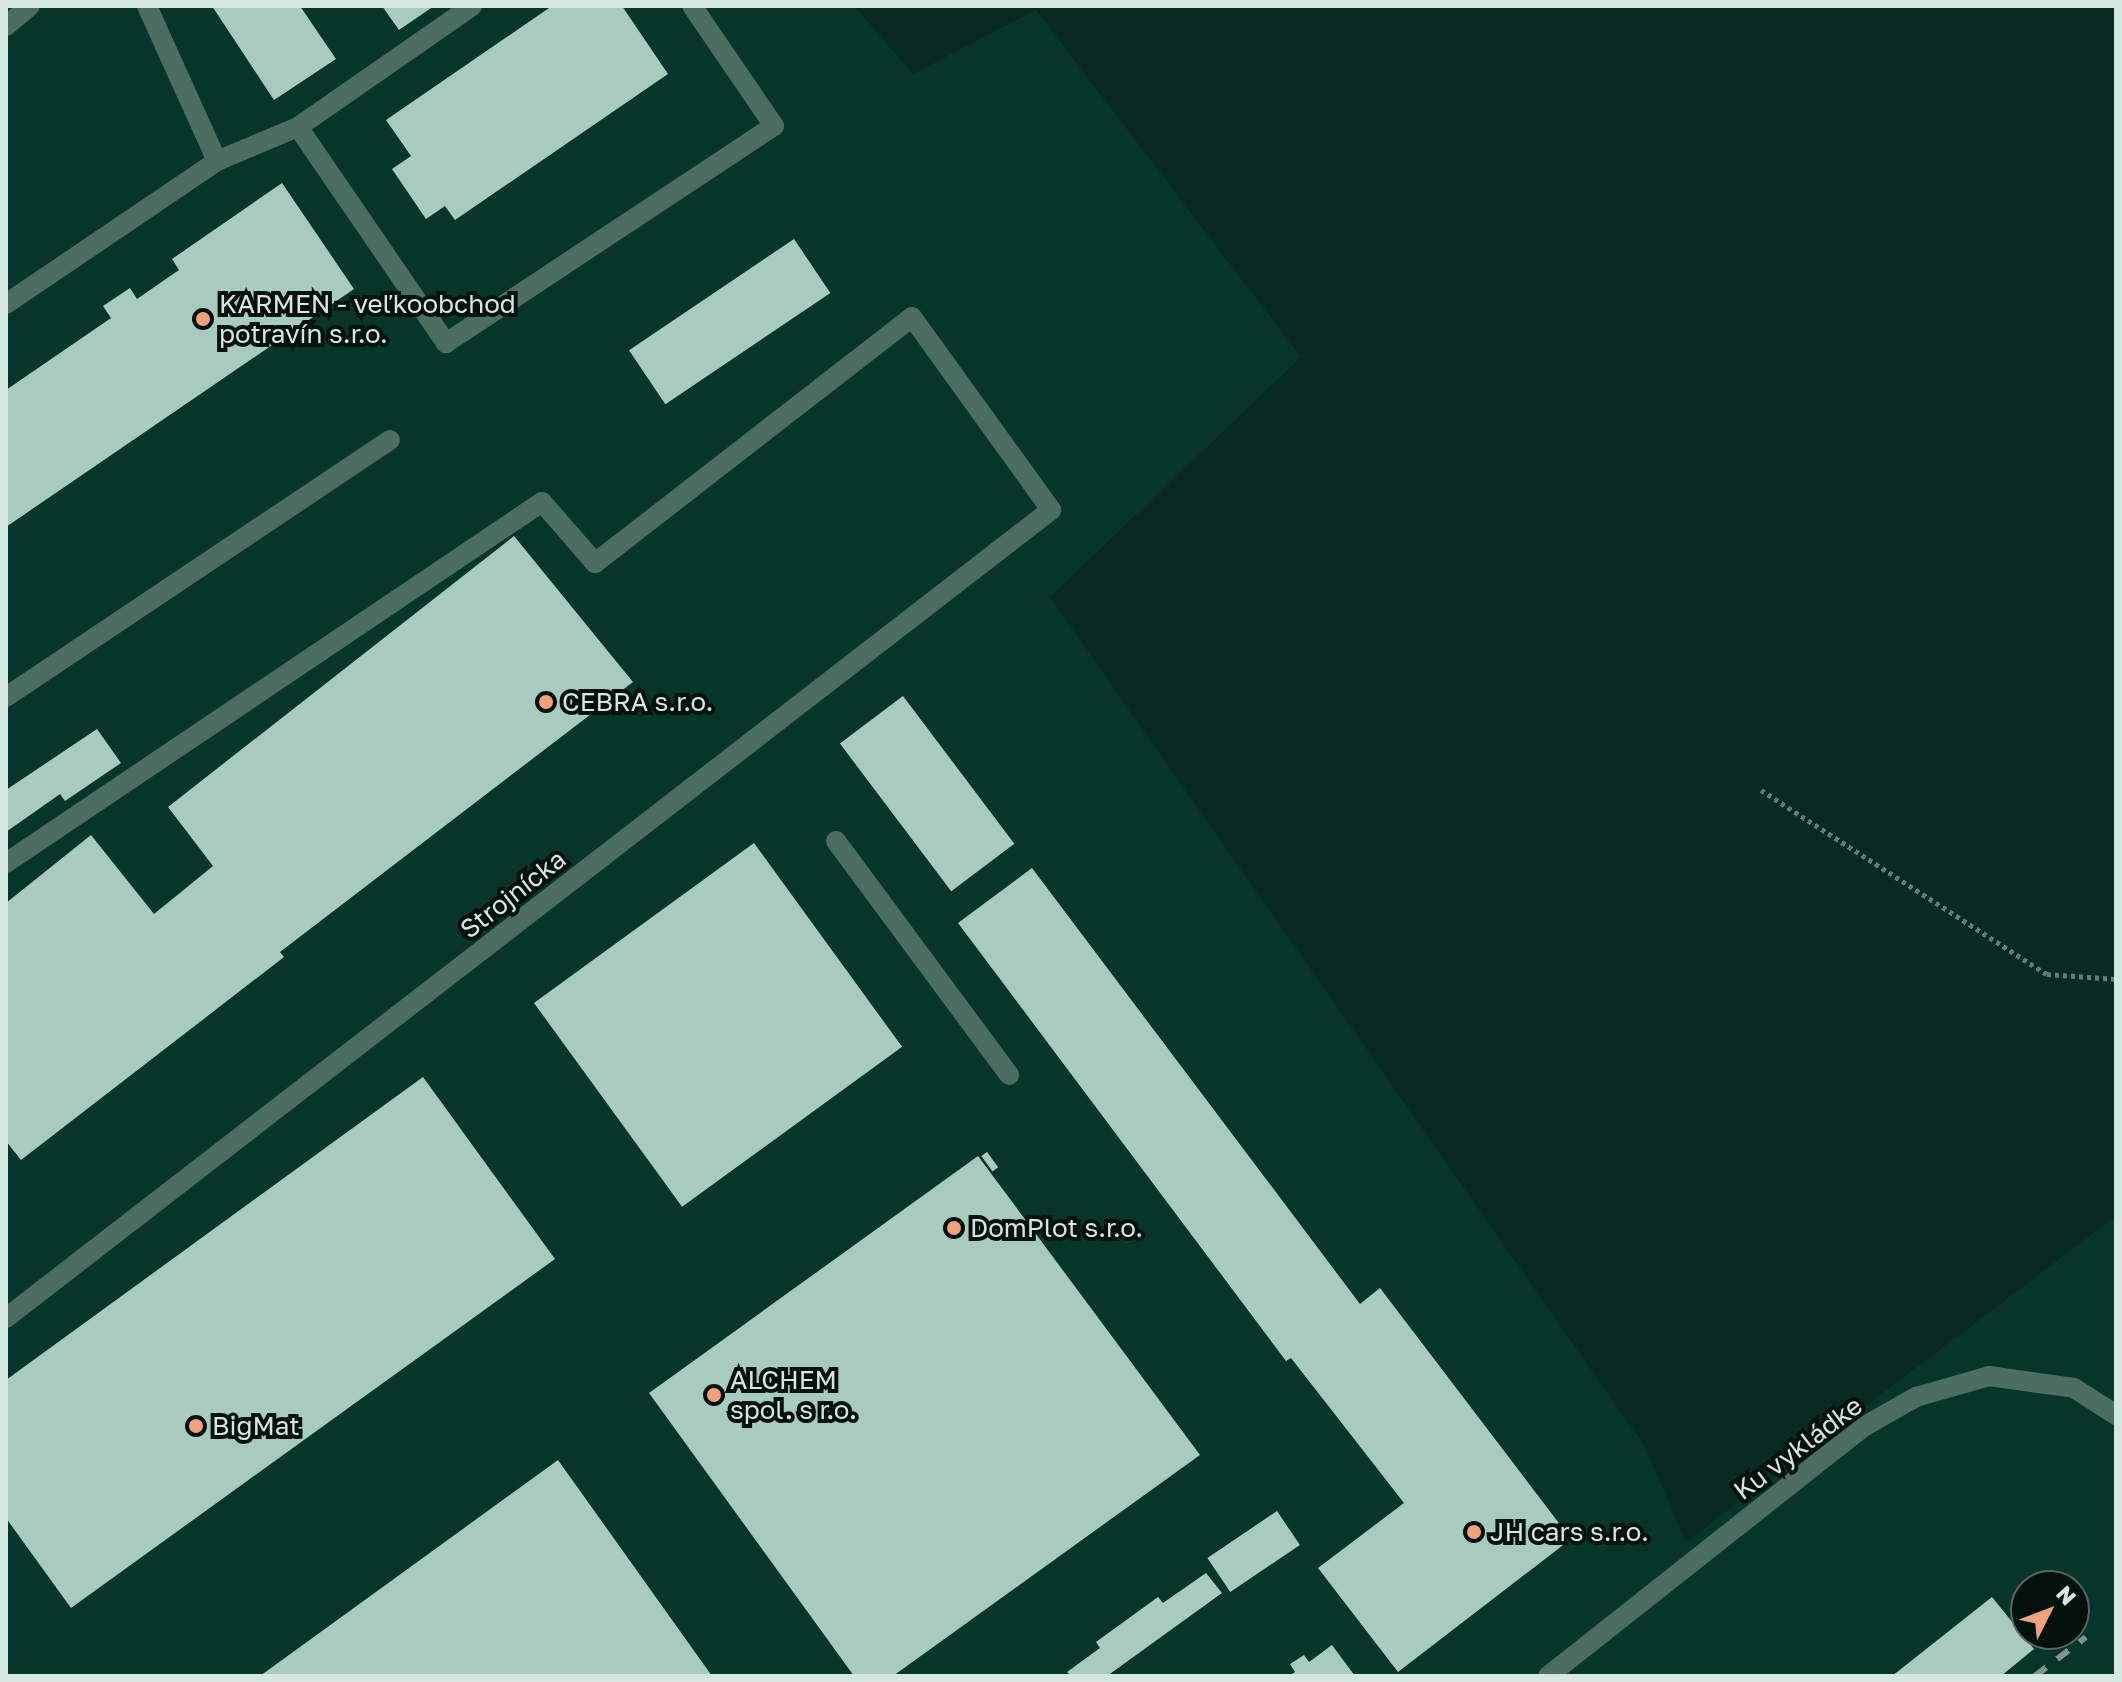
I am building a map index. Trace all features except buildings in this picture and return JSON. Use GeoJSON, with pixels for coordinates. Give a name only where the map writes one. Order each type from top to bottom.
{"type":"FeatureCollection","features":[{"type":"Feature","properties":{"kind":"lane"},"geometry":{"type":"LineString","coordinates":[[6,26],[30,6]]}},
{"type":"Feature","properties":{"kind":"lane"},"geometry":{"type":"LineString","coordinates":[[147,6],[217,161]]}},
{"type":"Feature","properties":{"kind":"lane"},"geometry":{"type":"LineString","coordinates":[[6,304],[217,161],[298,127],[472,6]]}},
{"type":"Feature","properties":{"kind":"lane"},"geometry":{"type":"LineString","coordinates":[[298,127],[446,343],[774,126],[692,6]]}},
{"type":"Feature","properties":{"kind":"lane","name":"Strojnícka"},"geometry":{"type":"LineString","coordinates":[[6,863],[542,502],[595,563],[912,317],[1051,510],[6,1318]]}},
{"type":"Feature","properties":{"kind":"lane"},"geometry":{"type":"LineString","coordinates":[[6,697],[390,440]]}},
{"type":"Feature","properties":{"kind":"lane"},"geometry":{"type":"LineString","coordinates":[[836,841],[1009,1075]]}},
{"type":"Feature","properties":{"kind":"lane","name":"Ku vykládke"},"geometry":{"type":"LineString","coordinates":[[1548,1676],[1865,1426],[1916,1397],[1989,1376],[2074,1388],[2116,1415]]}},
{"type":"Feature","properties":{"kind":"path"},"geometry":{"type":"LineString","coordinates":[[1761,790],[2047,974],[2116,979]]}},
{"type":"Feature","properties":{"kind":"shaded area"},"geometry":{"type":"Polygon","coordinates":[[[6,6],[854,6],[913,74],[1036,10],[1301,357],[1050,597],[1644,1445],[1686,1542],[2116,1216],[2116,1676],[6,1676],[6,6]]]}},
{"type":"Feature","properties":{"kind":"railway"},"geometry":{"type":"LineString","coordinates":[[2035,1676],[2069,1650]]}},
{"type":"Feature","properties":{"kind":"place","name":"KARMEN - veľkoobchod potravín s.r.o."},"geometry":{"type":"Point","coordinates":[203,319]}},
{"type":"Feature","properties":{"kind":"place","name":"CEBRA s.r.o."},"geometry":{"type":"Point","coordinates":[546,702]}},
{"type":"Feature","properties":{"kind":"place","name":"DomPlot s.r.o."},"geometry":{"type":"Point","coordinates":[954,1228]}},
{"type":"Feature","properties":{"kind":"place","name":"ALCHEM spol. s r.o."},"geometry":{"type":"Point","coordinates":[714,1395]}},
{"type":"Feature","properties":{"kind":"place","name":"BigMat"},"geometry":{"type":"Point","coordinates":[196,1426]}},
{"type":"Feature","properties":{"kind":"place","name":"JH cars s.r.o."},"geometry":{"type":"Point","coordinates":[1474,1532]}}]}
